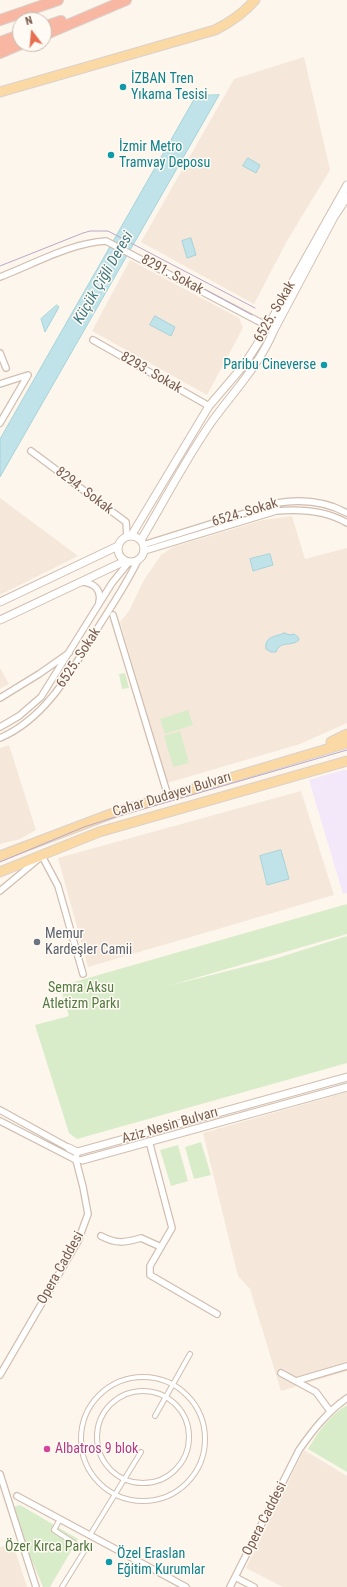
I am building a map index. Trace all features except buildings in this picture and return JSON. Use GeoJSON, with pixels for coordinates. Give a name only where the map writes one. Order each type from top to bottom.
{"type":"FeatureCollection","features":[{"type":"Feature","properties":{"kind":"highway"},"geometry":{"type":"LineString","coordinates":[[0,20],[57,0]]}},
{"type":"Feature","properties":{"kind":"highway"},"geometry":{"type":"LineString","coordinates":[[52,24],[118,0]]}},
{"type":"Feature","properties":{"kind":"highway"},"geometry":{"type":"LineString","coordinates":[[52,32],[126,0]]}},
{"type":"Feature","properties":{"kind":"highway"},"geometry":{"type":"LineString","coordinates":[[0,42],[12,38]]}},
{"type":"Feature","properties":{"kind":"highway"},"geometry":{"type":"LineString","coordinates":[[0,53],[12,48]]}},
{"type":"Feature","properties":{"kind":"main road"},"geometry":{"type":"LineString","coordinates":[[0,92],[215,30],[232,21],[247,10],[255,0]]}},
{"type":"Feature","properties":{"kind":"main road"},"geometry":{"type":"LineString","coordinates":[[291,759],[347,734]]}},
{"type":"Feature","properties":{"kind":"main road","name":"Cahar Dudayev Bulvarı"},"geometry":{"type":"LineString","coordinates":[[0,856],[110,814],[347,743]]}},
{"type":"Feature","properties":{"kind":"main road","name":"Cahar Dudayev Bulvarı"},"geometry":{"type":"LineString","coordinates":[[0,872],[99,832],[347,761]]}},
{"type":"Feature","properties":{"kind":"main road"},"geometry":{"type":"LineString","coordinates":[[316,769],[347,765]]}},
{"type":"Feature","properties":{"kind":"street","name":"6525. Sokak"},"geometry":{"type":"LineString","coordinates":[[129,536],[209,406],[244,364],[347,185]]}},
{"type":"Feature","properties":{"kind":"street","name":"6525. Sokak"},"geometry":{"type":"LineString","coordinates":[[143,546],[213,420],[253,369],[269,343],[274,330],[334,217],[347,197]]}},
{"type":"Feature","properties":{"kind":"street","name":"8291. Sokak"},"geometry":{"type":"LineString","coordinates":[[0,277],[78,246],[93,242],[106,241],[134,254],[274,330]]}},
{"type":"Feature","properties":{"kind":"street","name":"8293. Sokak"},"geometry":{"type":"LineString","coordinates":[[93,340],[209,406]]}},
{"type":"Feature","properties":{"kind":"street"},"geometry":{"type":"LineString","coordinates":[[0,353],[6,368]]}},
{"type":"Feature","properties":{"kind":"street"},"geometry":{"type":"LineString","coordinates":[[0,384],[28,375],[0,423]]}},
{"type":"Feature","properties":{"kind":"street","name":"8294. Sokak"},"geometry":{"type":"LineString","coordinates":[[31,451],[126,522],[129,536]]}},
{"type":"Feature","properties":{"kind":"street","name":"6524. Sokak"},"geometry":{"type":"LineString","coordinates":[[143,546],[277,502],[296,500],[328,505],[347,513]]}},
{"type":"Feature","properties":{"kind":"street","name":"6524. Sokak"},"geometry":{"type":"LineString","coordinates":[[143,546],[276,511],[295,509],[332,516],[347,523]]}},
{"type":"Feature","properties":{"kind":"street"},"geometry":{"type":"LineString","coordinates":[[0,620],[127,561],[138,560],[143,546],[129,536],[121,540],[118,546],[119,554],[127,561]]}},
{"type":"Feature","properties":{"kind":"street"},"geometry":{"type":"LineString","coordinates":[[0,602],[118,546]]}},
{"type":"Feature","properties":{"kind":"street","name":"6525. Sokak"},"geometry":{"type":"LineString","coordinates":[[0,738],[13,733],[34,716],[57,691],[89,642],[138,560]]}},
{"type":"Feature","properties":{"kind":"street","name":"6525. Sokak"},"geometry":{"type":"LineString","coordinates":[[0,727],[19,716],[40,697],[71,651],[127,561]]}},
{"type":"Feature","properties":{"kind":"street"},"geometry":{"type":"LineString","coordinates":[[82,582],[93,585],[100,590],[101,595],[96,609]]}},
{"type":"Feature","properties":{"kind":"street"},"geometry":{"type":"LineString","coordinates":[[113,615],[168,796]]}},
{"type":"Feature","properties":{"kind":"street"},"geometry":{"type":"LineString","coordinates":[[0,698],[39,674],[71,651]]}},
{"type":"Feature","properties":{"kind":"street"},"geometry":{"type":"LineString","coordinates":[[0,891],[42,856],[58,886],[83,974]]}},
{"type":"Feature","properties":{"kind":"street","name":"Aziz Nesin Bulvarı"},"geometry":{"type":"LineString","coordinates":[[77,1152],[347,1077]]}},
{"type":"Feature","properties":{"kind":"street","name":"Aziz Nesin Bulvarı"},"geometry":{"type":"LineString","coordinates":[[79,1160],[347,1087]]}},
{"type":"Feature","properties":{"kind":"street"},"geometry":{"type":"LineString","coordinates":[[0,1110],[77,1152],[79,1160]]}},
{"type":"Feature","properties":{"kind":"street"},"geometry":{"type":"LineString","coordinates":[[0,1121],[79,1160]]}},
{"type":"Feature","properties":{"kind":"street"},"geometry":{"type":"LineString","coordinates":[[149,1140],[172,1228],[150,1266],[150,1275],[217,1314]]}},
{"type":"Feature","properties":{"kind":"street","name":"Opera Caddesi"},"geometry":{"type":"LineString","coordinates":[[0,1375],[78,1241],[88,1214],[79,1160]]}},
{"type":"Feature","properties":{"kind":"street"},"geometry":{"type":"LineString","coordinates":[[100,1236],[112,1242],[126,1242],[141,1238],[161,1247]]}},
{"type":"Feature","properties":{"kind":"street"},"geometry":{"type":"LineString","coordinates":[[155,1416],[190,1354]]}},
{"type":"Feature","properties":{"kind":"street"},"geometry":{"type":"LineString","coordinates":[[296,1381],[347,1366]]}},
{"type":"Feature","properties":{"kind":"street"},"geometry":{"type":"LineString","coordinates":[[281,1373],[316,1392],[330,1412]]}},
{"type":"Feature","properties":{"kind":"street"},"geometry":{"type":"LineString","coordinates":[[135,1376],[155,1377],[174,1384],[191,1397],[202,1416],[206,1437],[203,1458],[200,1465],[193,1477],[177,1492],[157,1500],[135,1501],[114,1494],[98,1483],[87,1466],[81,1448],[81,1428],[88,1409],[100,1393],[116,1382],[135,1376]]}},
{"type":"Feature","properties":{"kind":"street"},"geometry":{"type":"LineString","coordinates":[[136,1391],[151,1391],[166,1396],[178,1406],[186,1419],[189,1434],[188,1449],[181,1463],[170,1474],[156,1481],[141,1483],[125,1480],[112,1472],[103,1460],[97,1446],[96,1431],[101,1417],[110,1404],[122,1395],[136,1391]]}},
{"type":"Feature","properties":{"kind":"street","name":"Opera Caddesi"},"geometry":{"type":"LineString","coordinates":[[230,1587],[299,1450],[311,1432],[330,1412],[347,1398]]}},
{"type":"Feature","properties":{"kind":"street"},"geometry":{"type":"LineString","coordinates":[[90,1535],[141,1452]]}},
{"type":"Feature","properties":{"kind":"street"},"geometry":{"type":"LineString","coordinates":[[0,1474],[36,1587]]}},
{"type":"Feature","properties":{"kind":"street"},"geometry":{"type":"LineString","coordinates":[[17,1496],[186,1587]]}},
{"type":"Feature","properties":{"kind":"street"},"geometry":{"type":"LineString","coordinates":[[60,1519],[54,1530],[85,1550],[62,1587]]}},
{"type":"Feature","properties":{"kind":"street"},"geometry":{"type":"LineString","coordinates":[[235,1577],[254,1587]]}},
{"type":"Feature","properties":{"kind":"shaded area"},"geometry":{"type":"Polygon","coordinates":[[[304,57],[330,170],[287,241],[254,304],[141,242],[234,79],[304,57]]]}},
{"type":"Feature","properties":{"kind":"shaded area"},"geometry":{"type":"Polygon","coordinates":[[[130,260],[239,318],[243,328],[207,395],[92,331],[130,260]]]}},
{"type":"Feature","properties":{"kind":"shaded area"},"geometry":{"type":"Polygon","coordinates":[[[0,498],[78,556],[0,595],[0,498]]]}},
{"type":"Feature","properties":{"kind":"shaded area"},"geometry":{"type":"Polygon","coordinates":[[[292,516],[305,559],[347,548],[347,723],[300,744],[167,783],[120,622],[129,611],[144,580],[161,555],[173,547],[263,520],[292,516]]]}},
{"type":"Feature","properties":{"kind":"shaded area"},"geometry":{"type":"Polygon","coordinates":[[[0,668],[9,684],[0,689],[0,668]]]}},
{"type":"Feature","properties":{"kind":"shaded area"},"geometry":{"type":"Polygon","coordinates":[[[9,745],[36,830],[20,839],[0,844],[0,748],[9,745]]]}},
{"type":"Feature","properties":{"kind":"shaded area"},"geometry":{"type":"Polygon","coordinates":[[[347,770],[347,893],[343,894],[309,780],[347,770]]]}},
{"type":"Feature","properties":{"kind":"shaded area"},"geometry":{"type":"Polygon","coordinates":[[[301,791],[334,895],[88,967],[58,858],[301,791]]]}},
{"type":"Feature","properties":{"kind":"shaded area"},"geometry":{"type":"Polygon","coordinates":[[[347,1092],[347,1371],[281,1391],[250,1289],[238,1276],[203,1133],[347,1092]]]}},
{"type":"Feature","properties":{"kind":"shaded area"},"geometry":{"type":"Polygon","coordinates":[[[304,1450],[347,1476],[347,1587],[283,1587],[246,1568],[304,1450]]]}},
{"type":"Feature","properties":{"kind":"shaded area"},"geometry":{"type":"Polygon","coordinates":[[[13,1544],[27,1587],[0,1587],[0,1547],[13,1544]]]}},
{"type":"Feature","properties":{"kind":"green space"},"geometry":{"type":"Polygon","coordinates":[[[125,673],[129,688],[122,689],[119,674],[125,673]]]}},
{"type":"Feature","properties":{"kind":"green space"},"geometry":{"type":"Polygon","coordinates":[[[188,710],[193,725],[165,734],[160,719],[188,710]]]}},
{"type":"Feature","properties":{"kind":"green space"},"geometry":{"type":"Polygon","coordinates":[[[180,731],[189,763],[173,767],[164,736],[180,731]]]}},
{"type":"Feature","properties":{"kind":"green space","name":"Semra Aksu Atletizm Parkı"},"geometry":{"type":"Polygon","coordinates":[[[347,904],[347,934],[168,986],[271,960],[347,936],[347,1063],[77,1139],[69,1133],[35,1025],[69,1016],[60,986],[347,904]]]}},
{"type":"Feature","properties":{"kind":"green space"},"geometry":{"type":"Polygon","coordinates":[[[201,1142],[211,1175],[194,1179],[185,1147],[201,1142]]]}},
{"type":"Feature","properties":{"kind":"green space"},"geometry":{"type":"Polygon","coordinates":[[[178,1145],[188,1181],[171,1186],[160,1150],[178,1145]]]}},
{"type":"Feature","properties":{"kind":"green space"},"geometry":{"type":"Polygon","coordinates":[[[347,1405],[347,1472],[308,1449],[324,1425],[347,1405]]]}},
{"type":"Feature","properties":{"kind":"green space","name":"Özer Kırca Parkı"},"geometry":{"type":"Polygon","coordinates":[[[20,1505],[78,1539],[50,1587],[43,1587],[27,1549],[14,1507],[20,1505]]]}},
{"type":"Feature","properties":{"kind":"water","name":"Küçük Çiğli Deresi"},"geometry":{"type":"Polygon","coordinates":[[[219,95],[0,477],[0,439],[196,96],[219,95]]]}},
{"type":"Feature","properties":{"kind":"water"},"geometry":{"type":"Polygon","coordinates":[[[248,158],[260,165],[256,173],[243,166],[248,158]]]}},
{"type":"Feature","properties":{"kind":"water"},"geometry":{"type":"Polygon","coordinates":[[[191,238],[196,255],[187,258],[182,241],[191,238]]]}},
{"type":"Feature","properties":{"kind":"water"},"geometry":{"type":"Polygon","coordinates":[[[57,305],[59,307],[45,332],[41,319],[57,305]]]}},
{"type":"Feature","properties":{"kind":"water"},"geometry":{"type":"Polygon","coordinates":[[[155,316],[175,327],[171,336],[150,325],[155,316]]]}},
{"type":"Feature","properties":{"kind":"water"},"geometry":{"type":"Polygon","coordinates":[[[270,554],[273,565],[253,571],[250,559],[270,554]]]}},
{"type":"Feature","properties":{"kind":"water"},"geometry":{"type":"Polygon","coordinates":[[[284,633],[290,635],[294,634],[299,640],[280,646],[276,652],[271,652],[266,649],[269,639],[284,633]]]}},
{"type":"Feature","properties":{"kind":"water"},"geometry":{"type":"Polygon","coordinates":[[[281,850],[289,879],[267,885],[260,856],[281,850]]]}},
{"type":"Feature","properties":{"kind":"tram line"},"geometry":{"type":"LineString","coordinates":[[0,266],[83,233],[90,231],[108,231],[255,308]]}},
{"type":"Feature","properties":{"kind":"tram line"},"geometry":{"type":"LineString","coordinates":[[177,272],[191,282],[252,315]]}},
{"type":"Feature","properties":{"kind":"tram line"},"geometry":{"type":"LineString","coordinates":[[0,862],[84,827],[347,750]]}},
{"type":"Feature","properties":{"kind":"place","name":"İZBAN Tren Yıkama Tesisi"},"geometry":{"type":"Point","coordinates":[123,87]}},
{"type":"Feature","properties":{"kind":"place","name":"İzmir Metro Tramvay Deposu"},"geometry":{"type":"Point","coordinates":[111,155]}},
{"type":"Feature","properties":{"kind":"place","name":"Paribu Cineverse"},"geometry":{"type":"Point","coordinates":[324,365]}},
{"type":"Feature","properties":{"kind":"place","name":"Memur Kardeşler Camii"},"geometry":{"type":"Point","coordinates":[37,942]}},
{"type":"Feature","properties":{"kind":"place","name":"Albatros 9 blok"},"geometry":{"type":"Point","coordinates":[47,1449]}},
{"type":"Feature","properties":{"kind":"place","name":"Özel Eraslan Eğitim Kurumlar"},"geometry":{"type":"Point","coordinates":[109,1562]}}]}
